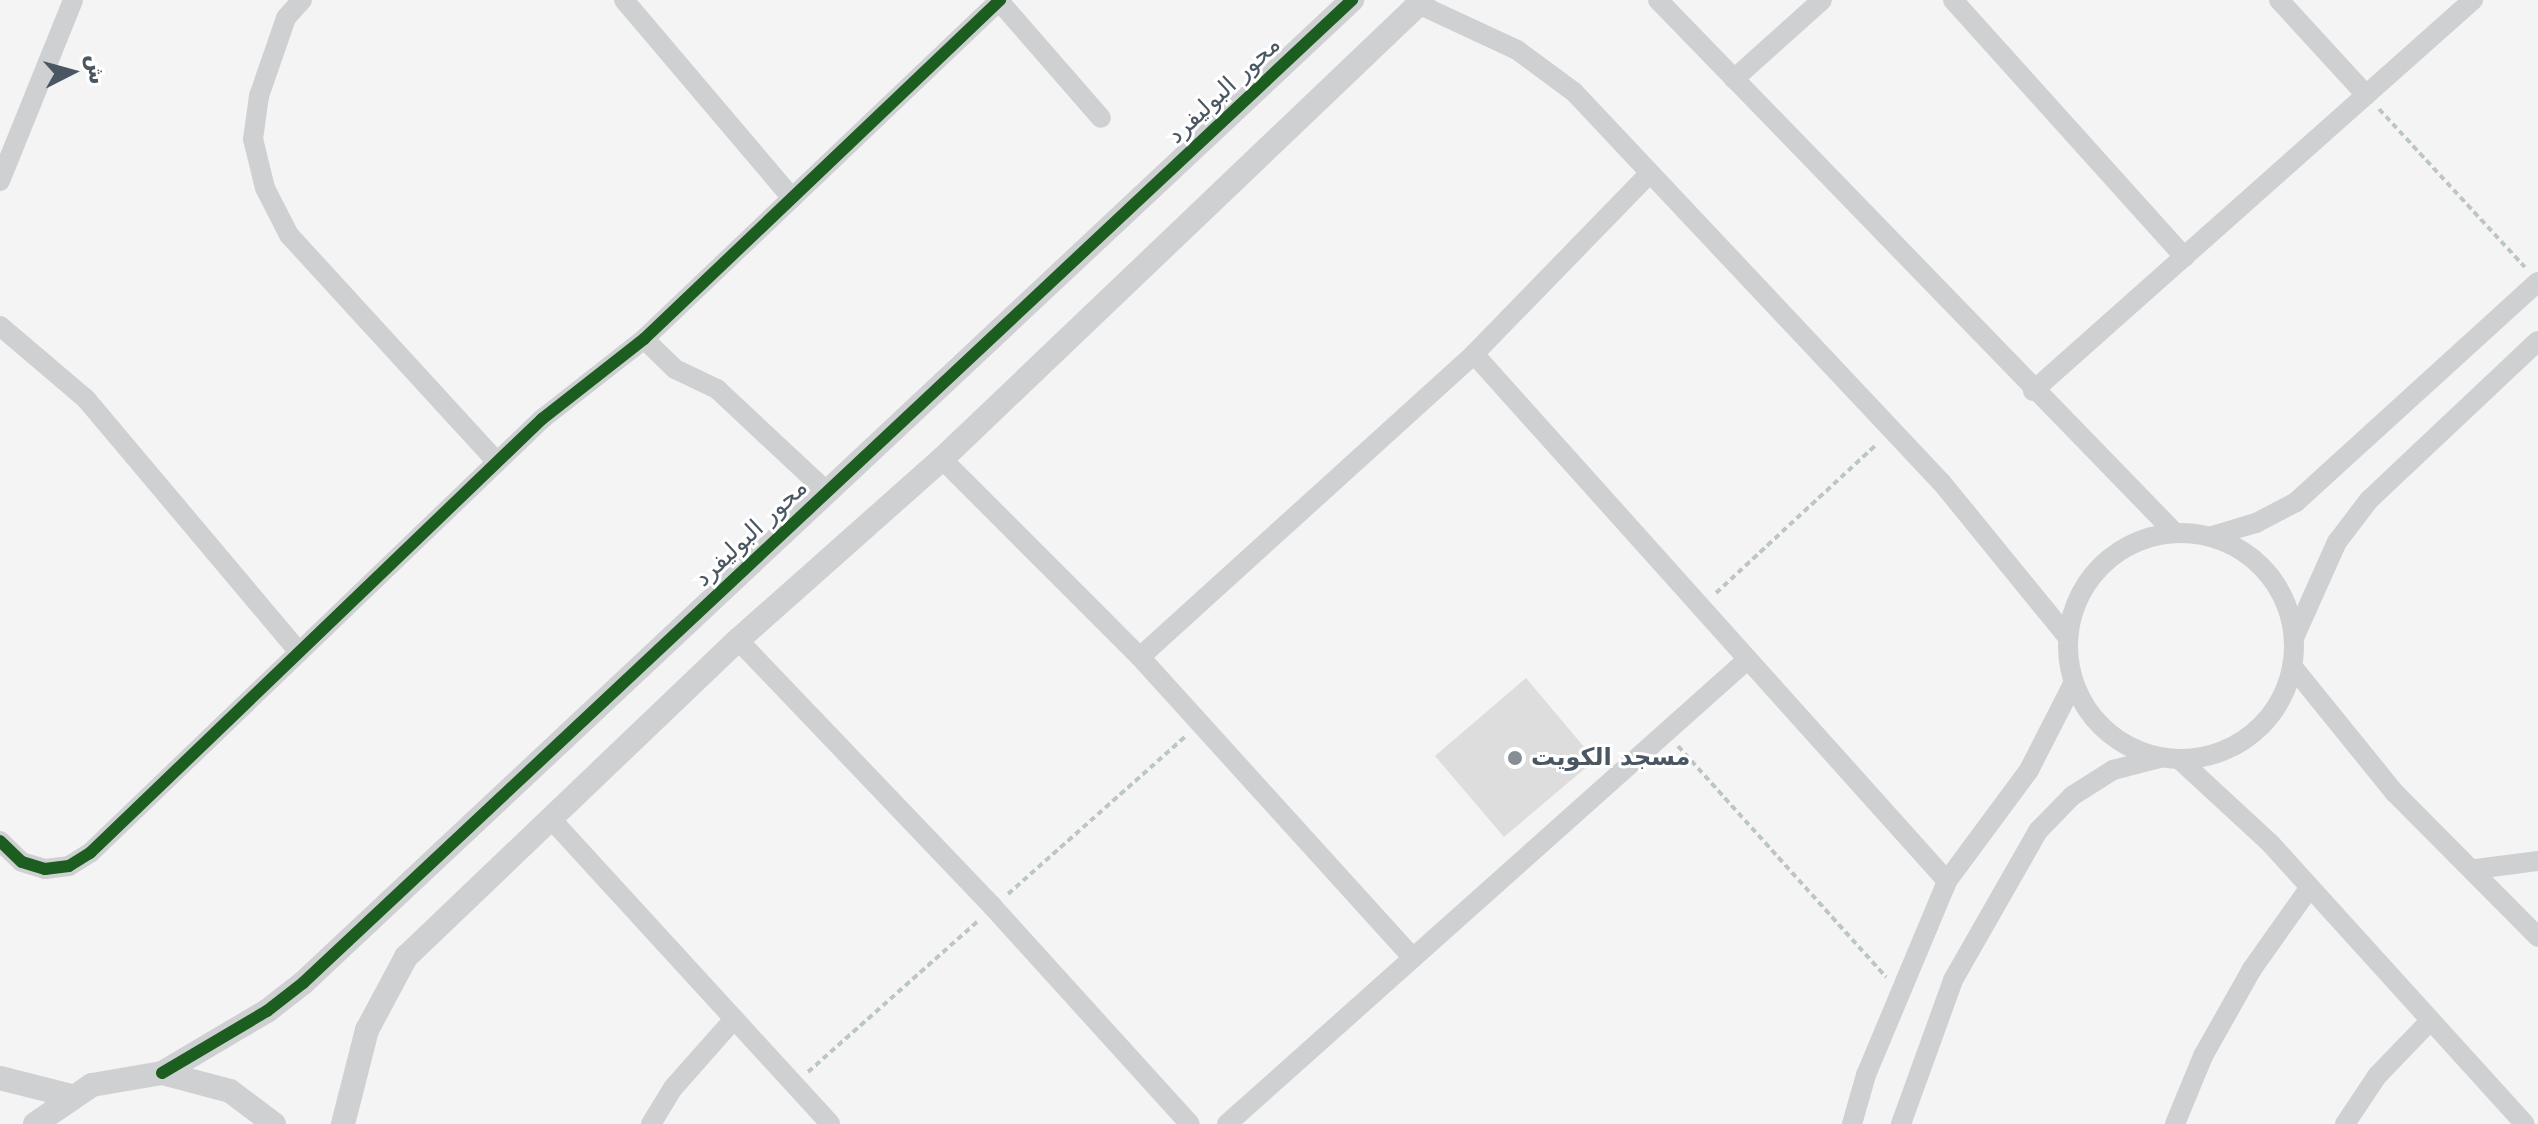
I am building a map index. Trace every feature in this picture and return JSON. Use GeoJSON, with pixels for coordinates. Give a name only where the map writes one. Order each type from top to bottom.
{"type":"FeatureCollection","features":[{"type":"Feature","properties":{"kind":"street"},"geometry":{"type":"LineString","coordinates":[[0,181],[73,0]]}},
{"type":"Feature","properties":{"kind":"street"},"geometry":{"type":"LineString","coordinates":[[302,0],[286,18],[259,96],[253,139],[265,188],[289,235],[497,462]]}},
{"type":"Feature","properties":{"kind":"street"},"geometry":{"type":"LineString","coordinates":[[624,0],[792,198]]}},
{"type":"Feature","properties":{"kind":"street"},"geometry":{"type":"LineString","coordinates":[[0,841],[22,862],[45,869],[69,866],[90,853],[497,462],[644,339],[1000,0],[1101,118]]}},
{"type":"Feature","properties":{"kind":"street","name":"محور البوليفرد"},"geometry":{"type":"LineString","coordinates":[[162,1073],[267,1011],[303,983],[1352,0]]}},
{"type":"Feature","properties":{"kind":"street"},"geometry":{"type":"LineString","coordinates":[[1658,0],[2033,391],[2174,532]]}},
{"type":"Feature","properties":{"kind":"street"},"geometry":{"type":"LineString","coordinates":[[1734,79],[1822,0]]}},
{"type":"Feature","properties":{"kind":"street"},"geometry":{"type":"LineString","coordinates":[[1953,0],[2184,257]]}},
{"type":"Feature","properties":{"kind":"street"},"geometry":{"type":"LineString","coordinates":[[2279,0],[2366,95]]}},
{"type":"Feature","properties":{"kind":"street"},"geometry":{"type":"LineString","coordinates":[[2033,391],[2473,0]]}},
{"type":"Feature","properties":{"kind":"street"},"geometry":{"type":"LineString","coordinates":[[343,1124],[367,1030],[406,957],[738,640],[942,459],[1420,2],[1486,34],[1547,70],[1960,503],[2067,636]]}},
{"type":"Feature","properties":{"kind":"street"},"geometry":{"type":"LineString","coordinates":[[1140,657],[1474,354],[1649,174]]}},
{"type":"Feature","properties":{"kind":"street"},"geometry":{"type":"LineString","coordinates":[[2212,536],[2256,523],[2296,502],[2533,275]]}},
{"type":"Feature","properties":{"kind":"street"},"geometry":{"type":"LineString","coordinates":[[0,326],[86,399],[299,652]]}},
{"type":"Feature","properties":{"kind":"street"},"geometry":{"type":"LineString","coordinates":[[644,339],[675,369],[717,389],[827,492]]}},
{"type":"Feature","properties":{"kind":"street"},"geometry":{"type":"LineString","coordinates":[[2294,638],[2337,542],[2369,500],[2538,341]]}},
{"type":"Feature","properties":{"kind":"street"},"geometry":{"type":"LineString","coordinates":[[1474,354],[1947,881]]}},
{"type":"Feature","properties":{"kind":"street"},"geometry":{"type":"LineString","coordinates":[[942,459],[1140,657],[1413,958]]}},
{"type":"Feature","properties":{"kind":"street"},"geometry":{"type":"LineString","coordinates":[[1901,1124],[1953,980],[2038,831],[2072,796],[2113,770],[2170,759],[2211,756],[2253,733],[2283,696],[2292,666],[2294,638],[2288,611],[2268,575],[2237,547],[2212,536],[2174,532],[2142,539],[2098,569],[2075,605],[2067,636],[2073,684],[2107,733],[2170,759],[2228,801],[2525,1124]]}},
{"type":"Feature","properties":{"kind":"street"},"geometry":{"type":"LineString","coordinates":[[738,640],[993,907],[1190,1124]]}},
{"type":"Feature","properties":{"kind":"street"},"geometry":{"type":"LineString","coordinates":[[1227,1124],[1748,659]]}},
{"type":"Feature","properties":{"kind":"street"},"geometry":{"type":"LineString","coordinates":[[2292,666],[2395,793],[2476,869],[2538,937]]}},
{"type":"Feature","properties":{"kind":"street"},"geometry":{"type":"LineString","coordinates":[[1852,1124],[1898,991],[1947,881],[2029,770],[2073,684]]}},
{"type":"Feature","properties":{"kind":"street"},"geometry":{"type":"LineString","coordinates":[[551,819],[830,1124]]}},
{"type":"Feature","properties":{"kind":"street"},"geometry":{"type":"LineString","coordinates":[[2476,869],[2538,861]]}},
{"type":"Feature","properties":{"kind":"street"},"geometry":{"type":"LineString","coordinates":[[2175,1124],[2203,1056],[2252,969],[2310,887]]}},
{"type":"Feature","properties":{"kind":"street"},"geometry":{"type":"LineString","coordinates":[[651,1124],[673,1088],[734,1019]]}},
{"type":"Feature","properties":{"kind":"street"},"geometry":{"type":"LineString","coordinates":[[2345,1124],[2377,1076],[2430,1021]]}},
{"type":"Feature","properties":{"kind":"street"},"geometry":{"type":"LineString","coordinates":[[35,1124],[71,1096],[115,1078],[162,1073],[230,1091],[274,1124]]}},
{"type":"Feature","properties":{"kind":"street"},"geometry":{"type":"LineString","coordinates":[[0,1078],[71,1096]]}},
{"type":"Feature","properties":{"kind":"path"},"geometry":{"type":"LineString","coordinates":[[2366,95],[2533,275]]}},
{"type":"Feature","properties":{"kind":"path"},"geometry":{"type":"LineString","coordinates":[[1701,607],[1890,431]]}},
{"type":"Feature","properties":{"kind":"path"},"geometry":{"type":"LineString","coordinates":[[1665,733],[1898,991]]}},
{"type":"Feature","properties":{"kind":"building","name":"مسجد الكويت"},"geometry":{"type":"Polygon","coordinates":[[[1526,678],[1595,760],[1504,837],[1435,756],[1526,678]]]}},
{"type":"Feature","properties":{"kind":"cycle path"},"geometry":{"type":"LineString","coordinates":[[0,841],[22,862],[45,869],[69,866],[90,853],[542,419],[644,339],[1000,0]]}},
{"type":"Feature","properties":{"kind":"cycle path"},"geometry":{"type":"LineString","coordinates":[[162,1073],[267,1011],[303,983],[1352,0]]}},
{"type":"Feature","properties":{"kind":"place","name":"مسجد الكويت"},"geometry":{"type":"Point","coordinates":[1515,758]}}]}
